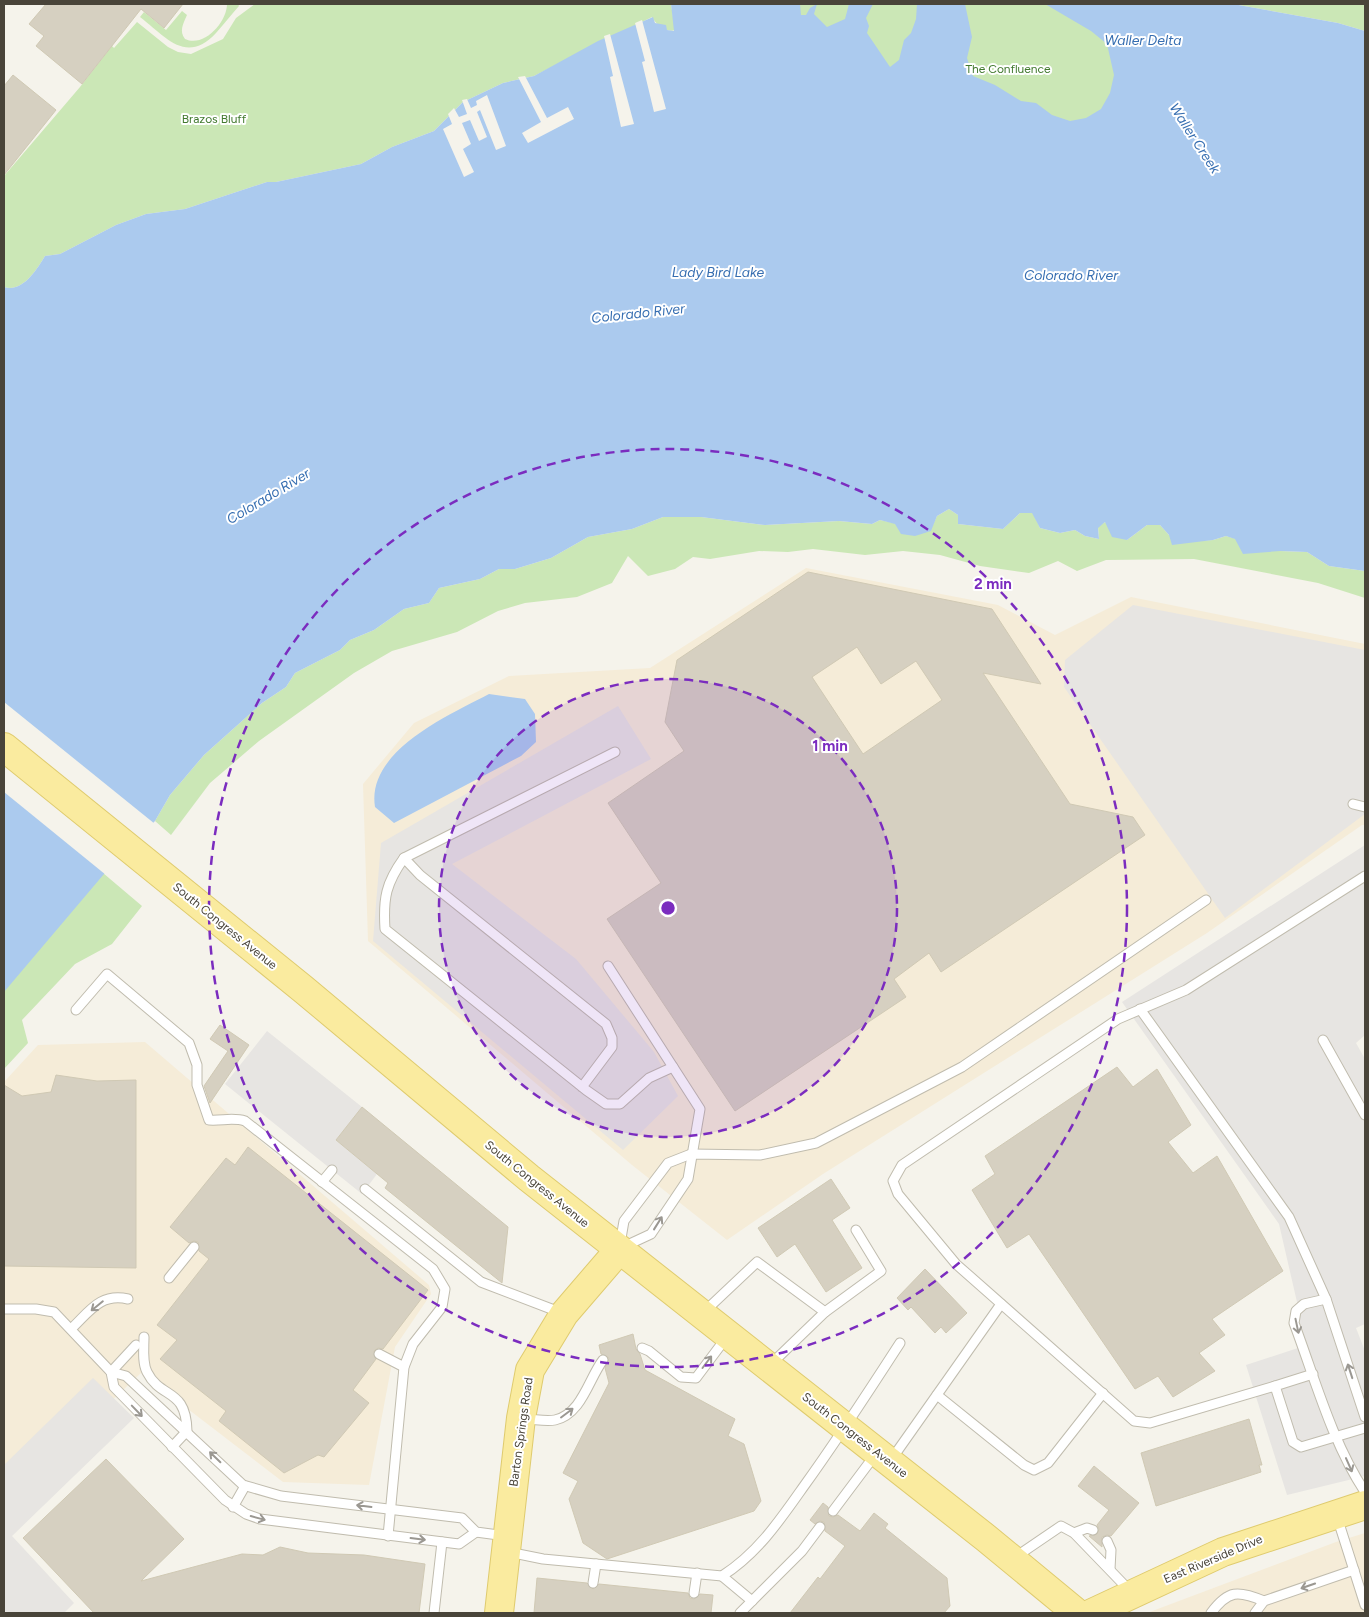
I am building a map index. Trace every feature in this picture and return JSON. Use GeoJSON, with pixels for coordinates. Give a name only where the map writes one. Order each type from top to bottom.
{"type":"FeatureCollection","features":[{"type":"Feature","properties":{"kind":"main road","name":"South Congress Avenue"},"geometry":{"type":"LineString","coordinates":[[4,747],[303,989],[522,1172],[1077,1613]]}},
{"type":"Feature","properties":{"kind":"main road","name":"Barton Springs Road"},"geometry":{"type":"LineString","coordinates":[[499,1613],[521,1418],[530,1370],[564,1314],[619,1250]]}},
{"type":"Feature","properties":{"kind":"main road","name":"East Riverside Drive"},"geometry":{"type":"LineString","coordinates":[[1092,1613],[1223,1552],[1365,1505]]}},
{"type":"Feature","properties":{"kind":"lane"},"geometry":{"type":"LineString","coordinates":[[615,752],[404,858],[389,882],[386,893],[385,929],[606,1104],[620,1104],[649,1078],[673,1067]]}},
{"type":"Feature","properties":{"kind":"lane"},"geometry":{"type":"LineString","coordinates":[[1353,804],[1365,807]]}},
{"type":"Feature","properties":{"kind":"lane"},"geometry":{"type":"LineString","coordinates":[[404,858],[427,881],[606,1024],[612,1038],[612,1047],[582,1086]]}},
{"type":"Feature","properties":{"kind":"lane"},"geometry":{"type":"LineString","coordinates":[[1313,1374],[1150,1423],[1134,1421],[956,1264],[898,1194],[893,1181],[902,1165],[1118,1019],[1186,990],[1365,876]]}},
{"type":"Feature","properties":{"kind":"lane"},"geometry":{"type":"LineString","coordinates":[[619,1250],[624,1221],[668,1164],[691,1154],[760,1155],[816,1143],[962,1067],[1206,900]]}},
{"type":"Feature","properties":{"kind":"lane"},"geometry":{"type":"LineString","coordinates":[[608,966],[700,1109],[688,1178],[651,1234],[619,1250]]}},
{"type":"Feature","properties":{"kind":"lane"},"geometry":{"type":"LineString","coordinates":[[76,1010],[107,974],[189,1043],[197,1065],[197,1084],[209,1120],[225,1121],[233,1118],[245,1121],[433,1270],[445,1289],[442,1308],[413,1344],[404,1367],[388,1536]]}},
{"type":"Feature","properties":{"kind":"lane"},"geometry":{"type":"LineString","coordinates":[[1140,1009],[1289,1217],[1326,1299],[1365,1417]]}},
{"type":"Feature","properties":{"kind":"lane"},"geometry":{"type":"LineString","coordinates":[[1323,1040],[1365,1116]]}},
{"type":"Feature","properties":{"kind":"lane"},"geometry":{"type":"LineString","coordinates":[[322,1182],[332,1170]]}},
{"type":"Feature","properties":{"kind":"lane"},"geometry":{"type":"LineString","coordinates":[[365,1189],[482,1282],[564,1314]]}},
{"type":"Feature","properties":{"kind":"lane"},"geometry":{"type":"LineString","coordinates":[[768,1367],[825,1312],[881,1271],[856,1230]]}},
{"type":"Feature","properties":{"kind":"lane"},"geometry":{"type":"LineString","coordinates":[[169,1278],[194,1247]]}},
{"type":"Feature","properties":{"kind":"lane"},"geometry":{"type":"LineString","coordinates":[[701,1314],[757,1262],[825,1312]]}},
{"type":"Feature","properties":{"kind":"lane"},"geometry":{"type":"LineString","coordinates":[[71,1329],[97,1304],[108,1297],[128,1299]]}},
{"type":"Feature","properties":{"kind":"lane"},"geometry":{"type":"LineString","coordinates":[[1326,1299],[1304,1304],[1296,1312],[1294,1323],[1337,1437],[1352,1472],[1365,1492]]}},
{"type":"Feature","properties":{"kind":"lane"},"geometry":{"type":"LineString","coordinates":[[833,1511],[883,1458],[937,1394],[1001,1304]]}},
{"type":"Feature","properties":{"kind":"lane"},"geometry":{"type":"LineString","coordinates":[[4,1309],[46,1310],[60,1317],[111,1372],[114,1387],[233,1507],[260,1519],[458,1544],[476,1532]]}},
{"type":"Feature","properties":{"kind":"lane"},"geometry":{"type":"LineString","coordinates":[[642,1348],[649,1351],[681,1377],[696,1378],[728,1336]]}},
{"type":"Feature","properties":{"kind":"lane"},"geometry":{"type":"LineString","coordinates":[[144,1337],[146,1369],[153,1380],[179,1400],[185,1409],[187,1431],[172,1447]]}},
{"type":"Feature","properties":{"kind":"lane"},"geometry":{"type":"LineString","coordinates":[[722,1576],[738,1566],[759,1546],[846,1428],[900,1343]]}},
{"type":"Feature","properties":{"kind":"lane"},"geometry":{"type":"LineString","coordinates":[[111,1372],[136,1345]]}},
{"type":"Feature","properties":{"kind":"lane"},"geometry":{"type":"LineString","coordinates":[[379,1354],[404,1367]]}},
{"type":"Feature","properties":{"kind":"lane"},"geometry":{"type":"LineString","coordinates":[[521,1418],[556,1420],[567,1414],[581,1399],[603,1360]]}},
{"type":"Feature","properties":{"kind":"lane"},"geometry":{"type":"LineString","coordinates":[[111,1372],[126,1376],[246,1486],[280,1496],[462,1518],[476,1532],[543,1559],[722,1576],[752,1600]]}},
{"type":"Feature","properties":{"kind":"lane"},"geometry":{"type":"LineString","coordinates":[[1274,1386],[1293,1442],[1301,1447],[1365,1428]]}},
{"type":"Feature","properties":{"kind":"lane"},"geometry":{"type":"LineString","coordinates":[[937,1394],[1024,1465],[1034,1470],[1048,1463],[1103,1394]]}},
{"type":"Feature","properties":{"kind":"lane"},"geometry":{"type":"LineString","coordinates":[[233,1507],[246,1486]]}},
{"type":"Feature","properties":{"kind":"lane"},"geometry":{"type":"LineString","coordinates":[[1336,1515],[1365,1605]]}},
{"type":"Feature","properties":{"kind":"lane"},"geometry":{"type":"LineString","coordinates":[[1012,1560],[1060,1526],[1074,1533],[1110,1568],[1133,1594]]}},
{"type":"Feature","properties":{"kind":"lane"},"geometry":{"type":"LineString","coordinates":[[740,1613],[802,1551],[820,1527]]}},
{"type":"Feature","properties":{"kind":"lane"},"geometry":{"type":"LineString","coordinates":[[1074,1533],[1086,1528],[1093,1530]]}},
{"type":"Feature","properties":{"kind":"lane"},"geometry":{"type":"LineString","coordinates":[[1107,1541],[1111,1550],[1110,1568]]}},
{"type":"Feature","properties":{"kind":"lane"},"geometry":{"type":"LineString","coordinates":[[434,1613],[442,1542]]}},
{"type":"Feature","properties":{"kind":"lane"},"geometry":{"type":"LineString","coordinates":[[593,1583],[596,1564]]}},
{"type":"Feature","properties":{"kind":"lane"},"geometry":{"type":"LineString","coordinates":[[1255,1613],[1264,1601],[1354,1570]]}},
{"type":"Feature","properties":{"kind":"lane"},"geometry":{"type":"LineString","coordinates":[[694,1593],[697,1573]]}},
{"type":"Feature","properties":{"kind":"lane"},"geometry":{"type":"LineString","coordinates":[[1211,1613],[1222,1598],[1243,1592],[1264,1601]]}},
{"type":"Feature","properties":{"kind":"shaded area"},"geometry":{"type":"Polygon","coordinates":[[[806,568],[998,605],[1055,635],[1131,597],[1365,644],[1365,825],[1362,825],[1207,933],[823,1174],[727,1240],[632,1165],[368,941],[363,784],[414,723],[509,676],[650,668],[806,568]]]}},
{"type":"Feature","properties":{"kind":"shaded area"},"geometry":{"type":"Polygon","coordinates":[[[1133,605],[1365,650],[1365,814],[1225,918],[1064,687],[1065,660],[1133,605]]]}},
{"type":"Feature","properties":{"kind":"shaded area"},"geometry":{"type":"Polygon","coordinates":[[[618,706],[651,759],[452,864],[576,959],[654,1052],[678,1096],[623,1150],[373,941],[381,843],[618,706]]]}},
{"type":"Feature","properties":{"kind":"shaded area"},"geometry":{"type":"Polygon","coordinates":[[[1365,845],[1365,1035],[1356,1043],[1365,1059],[1365,1324],[1356,1328],[1365,1351],[1365,1476],[1287,1495],[1246,1365],[1301,1347],[1297,1302],[1279,1224],[1122,1002],[1365,845]]]}},
{"type":"Feature","properties":{"kind":"shaded area"},"geometry":{"type":"Polygon","coordinates":[[[267,1031],[362,1107],[336,1140],[377,1174],[362,1194],[225,1084],[267,1031]]]}},
{"type":"Feature","properties":{"kind":"shaded area"},"geometry":{"type":"Polygon","coordinates":[[[145,1042],[429,1285],[431,1294],[395,1347],[369,1485],[283,1482],[141,1373],[4,1503],[4,1082],[38,1045],[145,1042]]]}},
{"type":"Feature","properties":{"kind":"shaded area"},"geometry":{"type":"Polygon","coordinates":[[[93,1378],[134,1418],[12,1536],[74,1603],[64,1613],[4,1613],[4,1465],[93,1378]]]}},
{"type":"Feature","properties":{"kind":"shaded area"},"geometry":{"type":"Polygon","coordinates":[[[1365,1533],[1365,1613],[1147,1613],[1336,1542],[1365,1533]]]}},
{"type":"Feature","properties":{"kind":"green space"},"geometry":{"type":"Polygon","coordinates":[[[227,4],[238,4],[239,6],[216,33],[195,47],[177,45],[140,17],[144,12],[166,30],[182,11],[187,15],[183,24],[183,36],[185,39],[192,41],[200,40],[207,37],[219,25],[226,11],[227,4]]]}},
{"type":"Feature","properties":{"kind":"green space","name":"Brazos Bluff"},"geometry":{"type":"Polygon","coordinates":[[[255,4],[671,4],[675,30],[662,28],[652,17],[534,76],[503,83],[463,102],[434,131],[392,147],[361,164],[276,182],[267,182],[185,209],[146,214],[116,225],[60,254],[45,256],[29,279],[17,287],[4,287],[4,176],[80,87],[112,46],[114,48],[137,22],[168,47],[178,52],[191,54],[223,39],[236,18],[255,4]]]}},
{"type":"Feature","properties":{"kind":"green space","name":"The Confluence"},"geometry":{"type":"Polygon","coordinates":[[[799,4],[1214,4],[1165,134],[833,135],[798,26],[799,4]]]}},
{"type":"Feature","properties":{"kind":"green space"},"geometry":{"type":"Polygon","coordinates":[[[1233,4],[1365,4],[1365,31],[1338,23],[1233,4]]]}},
{"type":"Feature","properties":{"kind":"green space"},"geometry":{"type":"Polygon","coordinates":[[[949,509],[958,515],[958,524],[1003,529],[1020,513],[1033,513],[1040,528],[1060,533],[1075,530],[1085,536],[1099,539],[1098,527],[1105,522],[1127,540],[1147,525],[1160,525],[1169,535],[1196,541],[1213,540],[1226,536],[1280,551],[1307,552],[1329,566],[1365,571],[1365,598],[1318,583],[1194,559],[1106,560],[1077,571],[1058,561],[1029,573],[980,566],[940,555],[903,551],[865,555],[813,549],[788,552],[759,551],[710,559],[693,557],[675,569],[648,576],[628,556],[612,583],[577,597],[525,603],[498,611],[457,632],[392,651],[354,673],[259,741],[210,783],[171,835],[155,821],[170,795],[204,755],[262,703],[286,687],[295,673],[340,650],[350,640],[374,630],[404,609],[429,603],[439,588],[480,579],[499,569],[515,569],[551,558],[588,537],[632,529],[663,517],[701,517],[765,525],[839,521],[872,524],[880,520],[930,531],[937,516],[949,509]]]}},
{"type":"Feature","properties":{"kind":"green space"},"geometry":{"type":"Polygon","coordinates":[[[103,873],[142,906],[112,944],[75,964],[22,1020],[28,1043],[4,1069],[4,981],[103,873]]]}},
{"type":"Feature","properties":{"kind":"water","name":"Lady Bird Lake"},"geometry":{"type":"Polygon","coordinates":[[[671,4],[800,4],[801,15],[806,15],[810,8],[817,4],[814,14],[827,27],[845,19],[849,4],[873,4],[866,18],[869,26],[867,33],[890,67],[899,60],[904,40],[911,33],[916,19],[917,4],[965,4],[972,37],[967,58],[973,76],[995,85],[1021,101],[1036,103],[1052,115],[1070,121],[1086,118],[1101,109],[1110,93],[1114,75],[1107,44],[1091,31],[1045,4],[1233,4],[1338,23],[1365,31],[1365,571],[1329,566],[1307,552],[1280,551],[1243,554],[1235,539],[1226,536],[1213,540],[1172,545],[1169,535],[1160,525],[1147,525],[1127,540],[1112,537],[1105,522],[1098,528],[1099,539],[1085,536],[1075,530],[1060,533],[1040,528],[1032,513],[1020,513],[1003,529],[958,524],[958,515],[949,509],[937,516],[931,531],[915,536],[901,534],[895,524],[880,520],[872,524],[839,521],[765,525],[701,517],[663,517],[632,529],[588,537],[551,558],[515,569],[499,569],[480,579],[439,588],[429,603],[404,609],[374,630],[350,640],[340,650],[295,673],[286,687],[262,703],[204,755],[170,795],[155,821],[104,874],[4,992],[4,287],[17,287],[29,279],[45,256],[60,254],[116,225],[146,214],[185,209],[267,182],[276,182],[361,164],[392,147],[434,131],[463,102],[503,83],[534,76],[598,41],[653,17],[655,23],[666,25],[667,30],[674,31],[671,4]]]}},
{"type":"Feature","properties":{"kind":"water"},"geometry":{"type":"Polygon","coordinates":[[[489,694],[525,699],[535,714],[536,742],[521,756],[394,823],[375,807],[376,787],[383,769],[397,752],[433,724],[489,694]]]}},
{"type":"Feature","properties":{"kind":"pier"},"geometry":{"type":"Polygon","coordinates":[[[642,20],[666,109],[654,112],[642,62],[645,61],[635,23],[642,20]]]}},
{"type":"Feature","properties":{"kind":"pier"},"geometry":{"type":"Polygon","coordinates":[[[610,34],[634,124],[621,127],[610,77],[613,76],[604,36],[610,34]]]}},
{"type":"Feature","properties":{"kind":"pier"},"geometry":{"type":"Polygon","coordinates":[[[525,76],[547,118],[568,107],[574,119],[528,143],[522,133],[541,122],[518,77],[525,76]]]}},
{"type":"Feature","properties":{"kind":"pier"},"geometry":{"type":"Polygon","coordinates":[[[487,95],[506,146],[496,150],[480,110],[477,112],[487,137],[479,141],[470,120],[462,123],[471,144],[463,149],[474,172],[464,177],[443,129],[452,124],[448,114],[454,108],[459,117],[467,114],[462,100],[467,99],[471,108],[477,105],[476,101],[487,95]]]}},
{"type":"Feature","properties":{"kind":"pier"},"geometry":{"type":"Polygon","coordinates":[[[4,702],[155,824],[106,875],[4,792],[4,702]]]}},
{"type":"Feature","properties":{"kind":"building"},"geometry":{"type":"Polygon","coordinates":[[[46,4],[183,4],[164,28],[141,9],[82,84],[36,46],[44,36],[29,24],[46,4]]]}},
{"type":"Feature","properties":{"kind":"building"},"geometry":{"type":"Polygon","coordinates":[[[13,75],[56,110],[4,175],[4,86],[13,75]]]}},
{"type":"Feature","properties":{"kind":"building"},"geometry":{"type":"Polygon","coordinates":[[[808,572],[992,609],[1041,684],[983,673],[1070,804],[1133,817],[1145,835],[941,972],[929,953],[894,979],[906,997],[735,1111],[607,919],[661,883],[608,803],[684,751],[665,722],[677,660],[808,572]],[[857,647],[812,677],[863,754],[942,700],[916,661],[881,684],[857,647]]]}},
{"type":"Feature","properties":{"kind":"building"},"geometry":{"type":"Polygon","coordinates":[[[220,1025],[249,1045],[210,1103],[204,1086],[228,1051],[210,1039],[220,1025]]]}},
{"type":"Feature","properties":{"kind":"building"},"geometry":{"type":"Polygon","coordinates":[[[1117,1067],[1133,1087],[1157,1069],[1191,1125],[1168,1142],[1193,1173],[1217,1156],[1283,1271],[1212,1319],[1225,1335],[1199,1353],[1215,1371],[1173,1397],[1158,1376],[1135,1389],[1029,1234],[1007,1248],[972,1190],[995,1174],[985,1156],[1117,1067]]]}},
{"type":"Feature","properties":{"kind":"building"},"geometry":{"type":"Polygon","coordinates":[[[56,1075],[97,1081],[136,1080],[136,1268],[4,1266],[4,1085],[22,1096],[51,1092],[56,1075]]]}},
{"type":"Feature","properties":{"kind":"building"},"geometry":{"type":"Polygon","coordinates":[[[362,1107],[508,1227],[502,1283],[385,1188],[388,1183],[336,1140],[362,1107]]]}},
{"type":"Feature","properties":{"kind":"building"},"geometry":{"type":"Polygon","coordinates":[[[248,1147],[428,1290],[383,1349],[378,1348],[374,1351],[376,1359],[353,1390],[369,1403],[324,1457],[318,1455],[284,1473],[219,1421],[226,1411],[160,1359],[177,1340],[157,1325],[209,1259],[199,1251],[198,1242],[189,1243],[170,1227],[226,1158],[235,1165],[248,1147]]]}},
{"type":"Feature","properties":{"kind":"building"},"geometry":{"type":"Polygon","coordinates":[[[831,1179],[850,1208],[832,1220],[862,1268],[826,1292],[795,1244],[777,1257],[758,1228],[831,1179]]]}},
{"type":"Feature","properties":{"kind":"building"},"geometry":{"type":"Polygon","coordinates":[[[925,1269],[967,1313],[946,1333],[941,1327],[935,1333],[911,1307],[908,1310],[897,1298],[925,1269]]]}},
{"type":"Feature","properties":{"kind":"building"},"geometry":{"type":"Polygon","coordinates":[[[633,1334],[636,1349],[640,1354],[645,1370],[735,1419],[728,1436],[744,1444],[761,1501],[754,1511],[607,1559],[583,1543],[569,1499],[578,1481],[563,1473],[609,1383],[605,1368],[609,1358],[601,1354],[599,1345],[633,1334]]]}},
{"type":"Feature","properties":{"kind":"building"},"geometry":{"type":"Polygon","coordinates":[[[1249,1419],[1262,1465],[1259,1465],[1261,1472],[1156,1506],[1141,1453],[1249,1419]]]}},
{"type":"Feature","properties":{"kind":"building"},"geometry":{"type":"Polygon","coordinates":[[[106,1459],[184,1539],[141,1581],[242,1554],[263,1555],[280,1547],[308,1553],[364,1555],[425,1564],[419,1613],[94,1613],[23,1538],[106,1459]]]}},
{"type":"Feature","properties":{"kind":"building"},"geometry":{"type":"Polygon","coordinates":[[[1094,1466],[1139,1503],[1111,1536],[1102,1537],[1102,1547],[1089,1536],[1097,1534],[1099,1529],[1097,1525],[1109,1510],[1078,1486],[1094,1466]]]}},
{"type":"Feature","properties":{"kind":"building"},"geometry":{"type":"Polygon","coordinates":[[[823,1503],[828,1507],[829,1516],[838,1515],[860,1531],[874,1513],[888,1524],[885,1528],[947,1578],[950,1606],[944,1613],[790,1613],[818,1577],[820,1579],[845,1546],[825,1531],[824,1522],[820,1521],[815,1524],[810,1520],[823,1503]]]}},
{"type":"Feature","properties":{"kind":"building"},"geometry":{"type":"Polygon","coordinates":[[[537,1578],[587,1583],[593,1589],[599,1584],[688,1593],[690,1598],[694,1599],[700,1594],[713,1595],[711,1613],[534,1613],[537,1578]]]}},
{"type":"Feature","properties":{"kind":"water label","name":"Waller Delta"},"geometry":{"type":"Point","coordinates":[1143,40]}},
{"type":"Feature","properties":{"kind":"water label","name":"Waller Creek"},"geometry":{"type":"Point","coordinates":[1195,138]}},
{"type":"Feature","properties":{"kind":"water label","name":"Colorado River"},"geometry":{"type":"Point","coordinates":[1071,275]}},
{"type":"Feature","properties":{"kind":"water label","name":"Colorado River"},"geometry":{"type":"Point","coordinates":[638,313]}},
{"type":"Feature","properties":{"kind":"water label","name":"Colorado River"},"geometry":{"type":"Point","coordinates":[268,496]}}]}
